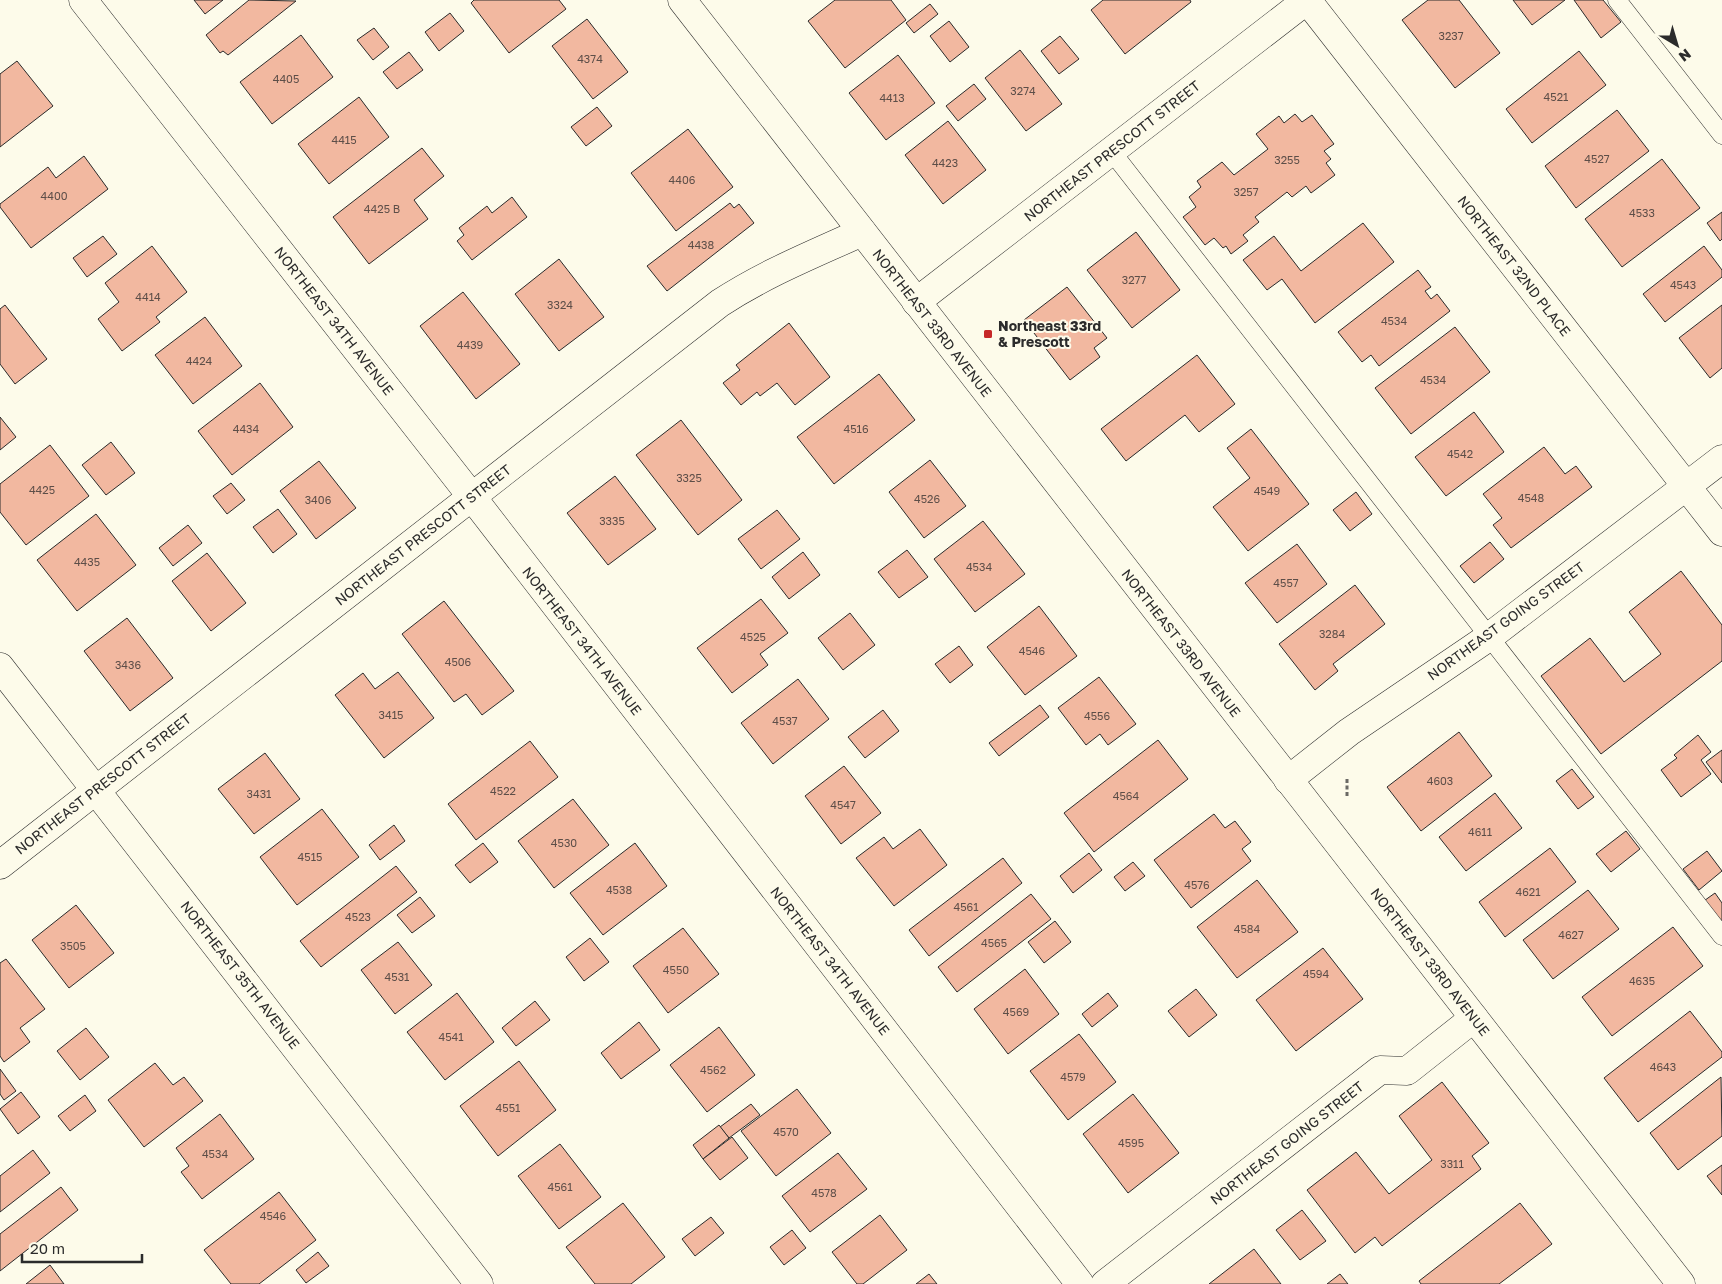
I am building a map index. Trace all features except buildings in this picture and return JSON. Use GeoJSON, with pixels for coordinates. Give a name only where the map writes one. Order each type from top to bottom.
{"type":"FeatureCollection","features":[{"type":"Feature","properties":{"kind":"street","name":"NORTHEAST 34TH AVENUE"},"geometry":{"type":"LineString","coordinates":[[82,0],[472,497],[1080,1284]]}},
{"type":"Feature","properties":{"kind":"street","name":"NORTHEAST 33RD AVENUE"},"geometry":{"type":"LineString","coordinates":[[682,0],[1681,1284]]}},
{"type":"Feature","properties":{"kind":"street","name":"NORTHEAST PRESCOTT STREET"},"geometry":{"type":"LineString","coordinates":[[916,302],[1307,0]]}},
{"type":"Feature","properties":{"kind":"street","name":"NORTHEAST 32ND PLACE"},"geometry":{"type":"LineString","coordinates":[[1307,0],[1722,532]]}},
{"type":"Feature","properties":{"kind":"street","name":"NORTHEAST PRESCOTT STREET"},"geometry":{"type":"LineString","coordinates":[[0,864],[720,303],[784,266],[862,232]]}},
{"type":"Feature","properties":{"kind":"street","name":"NORTHEAST GOING STREET"},"geometry":{"type":"LineString","coordinates":[[1288,780],[1349,732],[1489,637],[1722,459]]}},
{"type":"Feature","properties":{"kind":"street","name":"NORTHEAST 35TH AVENUE"},"geometry":{"type":"LineString","coordinates":[[0,667],[480,1284]]}},
{"type":"Feature","properties":{"kind":"street","name":"NORTHEAST GOING STREET"},"geometry":{"type":"LineString","coordinates":[[1105,1284],[1380,1070],[1407,1071],[1474,1018]]}},
{"type":"Feature","properties":{"kind":"lane"},"geometry":{"type":"LineString","coordinates":[[1617,0],[1722,135]]}},
{"type":"Feature","properties":{"kind":"lane"},"geometry":{"type":"LineString","coordinates":[[1112,152],[1722,936]]}},
{"type":"Feature","properties":{"kind":"path"},"geometry":{"type":"LineString","coordinates":[[1348,799],[1346,786],[1350,761],[1349,732]]}},
{"type":"Feature","properties":{"kind":"place","name":"Northeast 33rd & Prescott"},"geometry":{"type":"Point","coordinates":[988,334]}}]}
